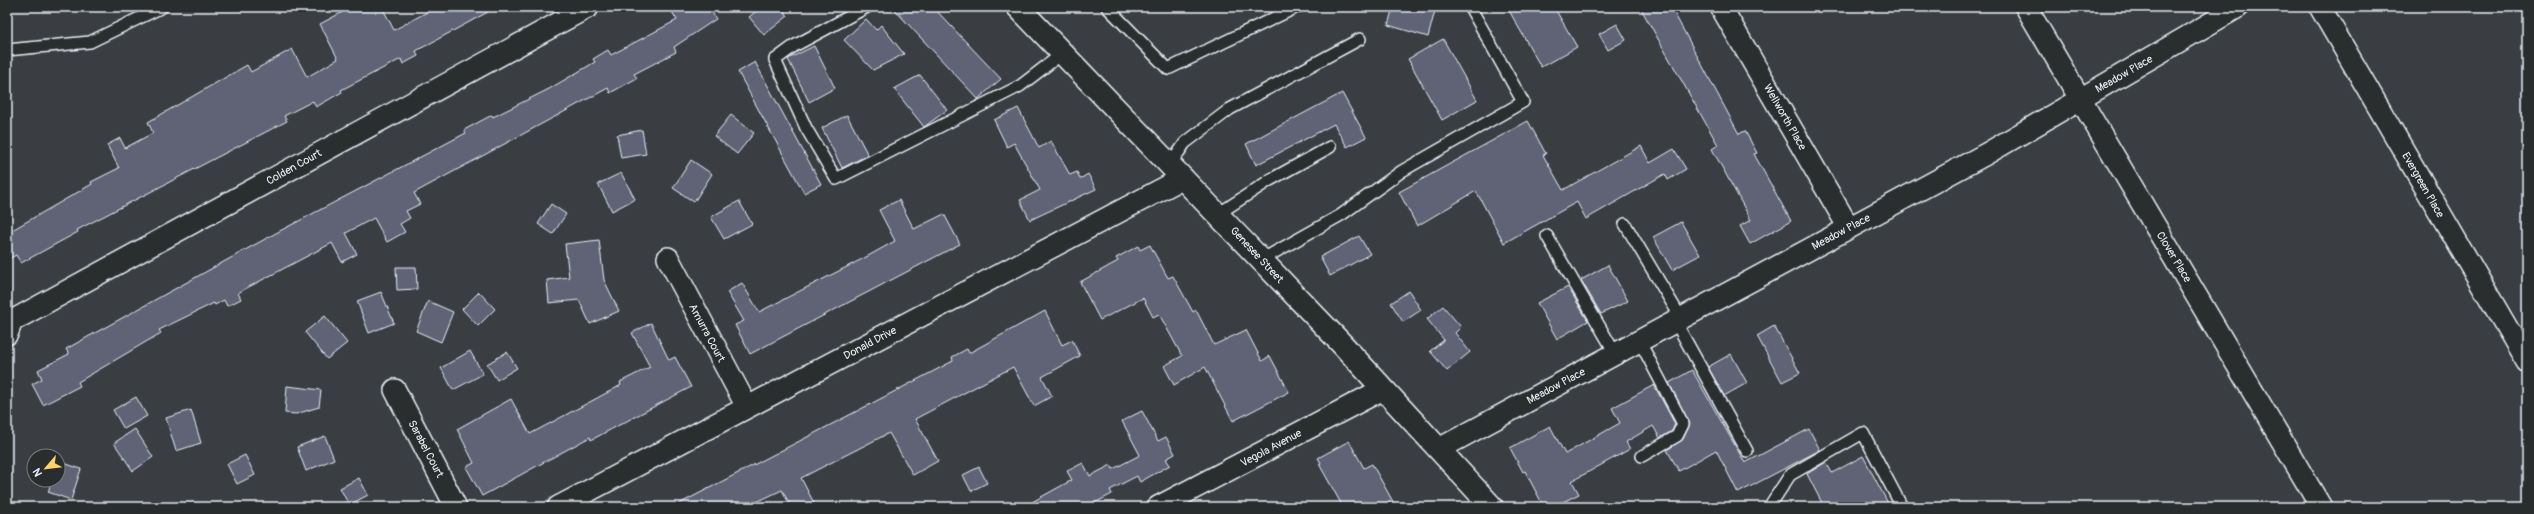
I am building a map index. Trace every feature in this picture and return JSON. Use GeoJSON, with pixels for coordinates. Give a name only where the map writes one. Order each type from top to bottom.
{"type":"FeatureCollection","features":[{"type":"Feature","properties":{"kind":"main road","name":"Genesee Street"},"geometry":{"type":"LineString","coordinates":[[1018,7],[1218,214],[1384,389],[1492,507]]}},
{"type":"Feature","properties":{"kind":"street","name":"Colden Court"},"geometry":{"type":"LineString","coordinates":[[7,334],[12,321],[588,7]]}},
{"type":"Feature","properties":{"kind":"street","name":"Wellworth Place"},"geometry":{"type":"LineString","coordinates":[[1721,7],[1849,228]]}},
{"type":"Feature","properties":{"kind":"street","name":"Clover Place"},"geometry":{"type":"LineString","coordinates":[[2026,7],[2321,507]]}},
{"type":"Feature","properties":{"kind":"street","name":"Meadow Place"},"geometry":{"type":"LineString","coordinates":[[1439,448],[1986,154],[2238,7]]}},
{"type":"Feature","properties":{"kind":"street","name":"Evergreen Place"},"geometry":{"type":"LineString","coordinates":[[2320,7],[2527,362]]}},
{"type":"Feature","properties":{"kind":"street","name":"Donald Drive"},"geometry":{"type":"LineString","coordinates":[[558,507],[747,407],[1176,172]]}},
{"type":"Feature","properties":{"kind":"street","name":"Amurra Court"},"geometry":{"type":"LineString","coordinates":[[668,258],[747,407]]}},
{"type":"Feature","properties":{"kind":"street","name":"Vegola Avenue"},"geometry":{"type":"LineString","coordinates":[[1158,507],[1384,389]]}},
{"type":"Feature","properties":{"kind":"street","name":"Sarabel Court"},"geometry":{"type":"LineString","coordinates":[[395,390],[456,507]]}},
{"type":"Feature","properties":{"kind":"lane"},"geometry":{"type":"LineString","coordinates":[[7,50],[90,42],[162,7]]}},
{"type":"Feature","properties":{"kind":"lane"},"geometry":{"type":"LineString","coordinates":[[867,7],[794,46],[775,60],[806,128],[836,179],[1020,86],[1063,53]]}},
{"type":"Feature","properties":{"kind":"lane"},"geometry":{"type":"LineString","coordinates":[[1107,7],[1168,68],[1297,7]]}},
{"type":"Feature","properties":{"kind":"lane"},"geometry":{"type":"LineString","coordinates":[[1261,260],[1341,215],[1402,171],[1522,102],[1470,7]]}},
{"type":"Feature","properties":{"kind":"lane"},"geometry":{"type":"LineString","coordinates":[[1176,172],[1185,143],[1230,109],[1360,39]]}},
{"type":"Feature","properties":{"kind":"lane"},"geometry":{"type":"LineString","coordinates":[[1218,214],[1270,180],[1330,147]]}},
{"type":"Feature","properties":{"kind":"lane"},"geometry":{"type":"LineString","coordinates":[[1625,224],[1678,320],[1747,451]]}},
{"type":"Feature","properties":{"kind":"lane"},"geometry":{"type":"LineString","coordinates":[[1547,236],[1616,353]]}},
{"type":"Feature","properties":{"kind":"lane"},"geometry":{"type":"LineString","coordinates":[[1639,340],[1683,424],[1677,436],[1642,456]]}},
{"type":"Feature","properties":{"kind":"lane"},"geometry":{"type":"LineString","coordinates":[[1769,507],[1790,475],[1863,433],[1902,507]]}},
{"type":"Feature","properties":{"kind":"building"},"geometry":{"type":"Polygon","coordinates":[[[352,7],[382,7],[394,30],[429,11],[426,7],[497,7],[416,51],[418,56],[403,64],[401,59],[341,90],[342,92],[316,107],[313,101],[284,116],[287,121],[77,230],[78,232],[21,263],[16,255],[7,260],[7,233],[92,184],[91,182],[119,168],[107,145],[120,138],[125,148],[153,133],[148,122],[247,65],[251,72],[292,49],[307,77],[338,59],[320,24],[352,7]]]}},
{"type":"Feature","properties":{"kind":"building"},"geometry":{"type":"Polygon","coordinates":[[[669,7],[709,7],[716,19],[674,47],[676,52],[634,74],[637,78],[610,93],[608,88],[414,193],[420,204],[406,211],[410,218],[400,224],[405,232],[387,242],[374,218],[346,233],[357,254],[342,262],[332,243],[238,293],[241,299],[227,306],[224,300],[215,305],[214,303],[159,330],[161,333],[78,382],[80,386],[43,405],[32,384],[42,379],[38,370],[69,354],[66,349],[276,233],[466,133],[464,130],[492,115],[493,117],[549,89],[595,62],[593,59],[608,50],[611,55],[677,20],[669,7]]]}},
{"type":"Feature","properties":{"kind":"building"},"geometry":{"type":"Polygon","coordinates":[[[761,7],[781,7],[788,16],[764,35],[749,17],[761,7]]]}},
{"type":"Feature","properties":{"kind":"building"},"geometry":{"type":"Polygon","coordinates":[[[892,7],[933,7],[1001,79],[978,99],[892,7]]]}},
{"type":"Feature","properties":{"kind":"building"},"geometry":{"type":"Polygon","coordinates":[[[1393,7],[1436,7],[1428,37],[1388,25],[1393,7]]]}},
{"type":"Feature","properties":{"kind":"building"},"geometry":{"type":"Polygon","coordinates":[[[1507,7],[1554,7],[1577,47],[1541,67],[1507,7]]]}},
{"type":"Feature","properties":{"kind":"building"},"geometry":{"type":"Polygon","coordinates":[[[1640,7],[1671,7],[1739,134],[1745,131],[1757,153],[1754,154],[1791,221],[1750,244],[1740,226],[1751,220],[1712,149],[1718,145],[1640,7]]]}},
{"type":"Feature","properties":{"kind":"building"},"geometry":{"type":"Polygon","coordinates":[[[866,19],[876,30],[881,25],[904,54],[873,70],[844,40],[866,19]]]}},
{"type":"Feature","properties":{"kind":"building"},"geometry":{"type":"Polygon","coordinates":[[[1617,24],[1626,40],[1608,50],[1599,34],[1617,24]]]}},
{"type":"Feature","properties":{"kind":"building"},"geometry":{"type":"Polygon","coordinates":[[[1443,39],[1477,100],[1442,120],[1408,59],[1443,39]]]}},
{"type":"Feature","properties":{"kind":"building"},"geometry":{"type":"Polygon","coordinates":[[[814,46],[835,88],[809,102],[788,59],[814,46]]]}},
{"type":"Feature","properties":{"kind":"building"},"geometry":{"type":"Polygon","coordinates":[[[755,62],[821,184],[804,193],[738,72],[755,62]]]}},
{"type":"Feature","properties":{"kind":"building"},"geometry":{"type":"Polygon","coordinates":[[[920,75],[947,110],[924,127],[894,89],[920,75]]]}},
{"type":"Feature","properties":{"kind":"building"},"geometry":{"type":"Polygon","coordinates":[[[1342,93],[1366,137],[1347,147],[1334,124],[1256,165],[1246,144],[1342,93]]]}},
{"type":"Feature","properties":{"kind":"building"},"geometry":{"type":"Polygon","coordinates":[[[1018,108],[1039,148],[1051,141],[1070,175],[1077,172],[1080,179],[1088,174],[1096,189],[1030,220],[1020,200],[1040,190],[1014,143],[1007,147],[994,120],[1018,108]]]}},
{"type":"Feature","properties":{"kind":"building"},"geometry":{"type":"Polygon","coordinates":[[[731,115],[754,133],[737,154],[714,136],[731,115]]]}},
{"type":"Feature","properties":{"kind":"building"},"geometry":{"type":"Polygon","coordinates":[[[847,115],[868,155],[842,168],[822,128],[847,115]]]}},
{"type":"Feature","properties":{"kind":"building"},"geometry":{"type":"Polygon","coordinates":[[[1528,121],[1546,154],[1543,155],[1563,190],[1641,146],[1650,163],[1674,149],[1686,169],[1668,180],[1665,174],[1586,219],[1577,202],[1504,243],[1476,191],[1417,226],[1399,192],[1528,121]]]}},
{"type":"Feature","properties":{"kind":"building"},"geometry":{"type":"Polygon","coordinates":[[[642,130],[646,154],[621,158],[617,135],[642,130]]]}},
{"type":"Feature","properties":{"kind":"building"},"geometry":{"type":"Polygon","coordinates":[[[691,160],[712,174],[694,202],[673,188],[691,160]]]}},
{"type":"Feature","properties":{"kind":"building"},"geometry":{"type":"Polygon","coordinates":[[[621,173],[635,199],[612,211],[598,184],[621,173]]]}},
{"type":"Feature","properties":{"kind":"building"},"geometry":{"type":"Polygon","coordinates":[[[899,200],[914,229],[944,214],[960,244],[750,354],[735,325],[744,321],[727,292],[742,283],[759,312],[868,256],[895,241],[879,210],[899,200]]]}},
{"type":"Feature","properties":{"kind":"building"},"geometry":{"type":"Polygon","coordinates":[[[739,201],[752,224],[724,239],[711,217],[739,201]]]}},
{"type":"Feature","properties":{"kind":"building"},"geometry":{"type":"Polygon","coordinates":[[[551,204],[566,214],[553,234],[538,224],[551,204]]]}},
{"type":"Feature","properties":{"kind":"building"},"geometry":{"type":"Polygon","coordinates":[[[1681,222],[1700,255],[1672,270],[1653,237],[1681,222]]]}},
{"type":"Feature","properties":{"kind":"building"},"geometry":{"type":"Polygon","coordinates":[[[1359,236],[1370,254],[1330,276],[1320,257],[1359,236]]]}},
{"type":"Feature","properties":{"kind":"building"},"geometry":{"type":"Polygon","coordinates":[[[599,240],[604,280],[619,311],[590,324],[579,300],[549,303],[547,280],[569,277],[565,244],[599,240]]]}},
{"type":"Feature","properties":{"kind":"building"},"geometry":{"type":"Polygon","coordinates":[[[1150,245],[1168,278],[1173,276],[1193,312],[1196,310],[1214,345],[1246,330],[1262,361],[1270,356],[1289,392],[1233,421],[1205,367],[1174,385],[1164,366],[1182,356],[1159,314],[1153,317],[1143,298],[1100,320],[1080,282],[1118,261],[1116,258],[1138,246],[1140,250],[1150,245]]]}},
{"type":"Feature","properties":{"kind":"building"},"geometry":{"type":"Polygon","coordinates":[[[1608,265],[1628,301],[1601,314],[1581,280],[1608,265]]]}},
{"type":"Feature","properties":{"kind":"building"},"geometry":{"type":"Polygon","coordinates":[[[396,267],[416,267],[417,289],[397,290],[396,267]]]}},
{"type":"Feature","properties":{"kind":"building"},"geometry":{"type":"Polygon","coordinates":[[[1568,287],[1588,321],[1557,339],[1537,303],[1568,287]]]}},
{"type":"Feature","properties":{"kind":"building"},"geometry":{"type":"Polygon","coordinates":[[[1409,291],[1421,310],[1403,322],[1391,303],[1409,291]]]}},
{"type":"Feature","properties":{"kind":"building"},"geometry":{"type":"Polygon","coordinates":[[[381,292],[394,323],[369,333],[357,301],[381,292]]]}},
{"type":"Feature","properties":{"kind":"building"},"geometry":{"type":"Polygon","coordinates":[[[479,292],[495,309],[478,326],[462,309],[479,292]]]}},
{"type":"Feature","properties":{"kind":"building"},"geometry":{"type":"Polygon","coordinates":[[[428,301],[453,312],[441,342],[416,331],[428,301]]]}},
{"type":"Feature","properties":{"kind":"building"},"geometry":{"type":"Polygon","coordinates":[[[1443,306],[1461,327],[1455,333],[1470,352],[1447,371],[1430,351],[1444,340],[1427,319],[1443,306]]]}},
{"type":"Feature","properties":{"kind":"building"},"geometry":{"type":"Polygon","coordinates":[[[1045,311],[1062,345],[1072,340],[1080,356],[1042,377],[1052,396],[1034,406],[1013,367],[915,419],[938,461],[913,475],[889,433],[801,478],[816,507],[791,507],[782,490],[746,507],[673,507],[953,361],[952,357],[967,349],[969,353],[1045,311]]]}},
{"type":"Feature","properties":{"kind":"building"},"geometry":{"type":"Polygon","coordinates":[[[325,316],[347,343],[327,359],[305,332],[325,316]]]}},
{"type":"Feature","properties":{"kind":"building"},"geometry":{"type":"Polygon","coordinates":[[[651,323],[669,360],[675,357],[691,387],[591,440],[590,437],[482,496],[466,467],[474,463],[457,429],[511,399],[530,434],[614,389],[621,385],[620,382],[650,367],[632,333],[651,323]]]}},
{"type":"Feature","properties":{"kind":"building"},"geometry":{"type":"Polygon","coordinates":[[[1774,326],[1800,373],[1782,382],[1757,336],[1774,326]]]}},
{"type":"Feature","properties":{"kind":"building"},"geometry":{"type":"Polygon","coordinates":[[[470,351],[483,374],[453,390],[441,368],[470,351]]]}},
{"type":"Feature","properties":{"kind":"building"},"geometry":{"type":"Polygon","coordinates":[[[507,352],[517,368],[497,380],[487,364],[507,352]]]}},
{"type":"Feature","properties":{"kind":"building"},"geometry":{"type":"Polygon","coordinates":[[[1731,354],[1747,383],[1724,396],[1708,367],[1731,354]]]}},
{"type":"Feature","properties":{"kind":"building"},"geometry":{"type":"Polygon","coordinates":[[[1692,370],[1745,463],[1809,429],[1820,450],[1738,493],[1716,450],[1679,471],[1667,450],[1683,439],[1690,424],[1669,383],[1692,370]]]}},
{"type":"Feature","properties":{"kind":"building"},"geometry":{"type":"Polygon","coordinates":[[[1654,385],[1675,424],[1672,431],[1660,438],[1653,426],[1626,442],[1630,449],[1572,481],[1579,494],[1553,507],[1544,507],[1525,471],[1523,472],[1510,448],[1550,426],[1565,454],[1620,423],[1612,408],[1654,385]]]}},
{"type":"Feature","properties":{"kind":"building"},"geometry":{"type":"Polygon","coordinates":[[[287,386],[321,390],[319,407],[296,414],[285,413],[287,386]]]}},
{"type":"Feature","properties":{"kind":"building"},"geometry":{"type":"Polygon","coordinates":[[[136,397],[147,416],[124,429],[113,410],[136,397]]]}},
{"type":"Feature","properties":{"kind":"building"},"geometry":{"type":"Polygon","coordinates":[[[191,410],[201,443],[176,451],[166,418],[191,410]]]}},
{"type":"Feature","properties":{"kind":"building"},"geometry":{"type":"Polygon","coordinates":[[[1142,411],[1158,441],[1166,437],[1175,454],[1166,459],[1170,465],[1140,482],[1137,476],[1110,490],[1112,494],[1087,507],[1023,507],[1072,480],[1067,471],[1083,463],[1090,476],[1111,465],[1113,469],[1140,455],[1122,421],[1142,411]]]}},
{"type":"Feature","properties":{"kind":"building"},"geometry":{"type":"Polygon","coordinates":[[[135,429],[153,457],[133,471],[114,443],[135,429]]]}},
{"type":"Feature","properties":{"kind":"building"},"geometry":{"type":"Polygon","coordinates":[[[325,436],[334,459],[306,471],[297,447],[325,436]]]}},
{"type":"Feature","properties":{"kind":"building"},"geometry":{"type":"Polygon","coordinates":[[[1349,441],[1364,468],[1372,464],[1396,507],[1343,507],[1319,464],[1321,463],[1318,458],[1349,441]]]}},
{"type":"Feature","properties":{"kind":"building"},"geometry":{"type":"Polygon","coordinates":[[[245,455],[255,475],[237,484],[227,464],[245,455]]]}},
{"type":"Feature","properties":{"kind":"building"},"geometry":{"type":"Polygon","coordinates":[[[1863,456],[1890,507],[1824,507],[1807,474],[1826,462],[1832,473],[1863,456]]]}},
{"type":"Feature","properties":{"kind":"building"},"geometry":{"type":"Polygon","coordinates":[[[66,464],[81,469],[71,500],[48,492],[49,488],[66,488],[66,464]]]}},
{"type":"Feature","properties":{"kind":"building"},"geometry":{"type":"Polygon","coordinates":[[[979,467],[987,483],[971,491],[963,475],[979,467]]]}},
{"type":"Feature","properties":{"kind":"building"},"geometry":{"type":"Polygon","coordinates":[[[359,478],[368,495],[349,505],[340,488],[359,478]]]}}]}
